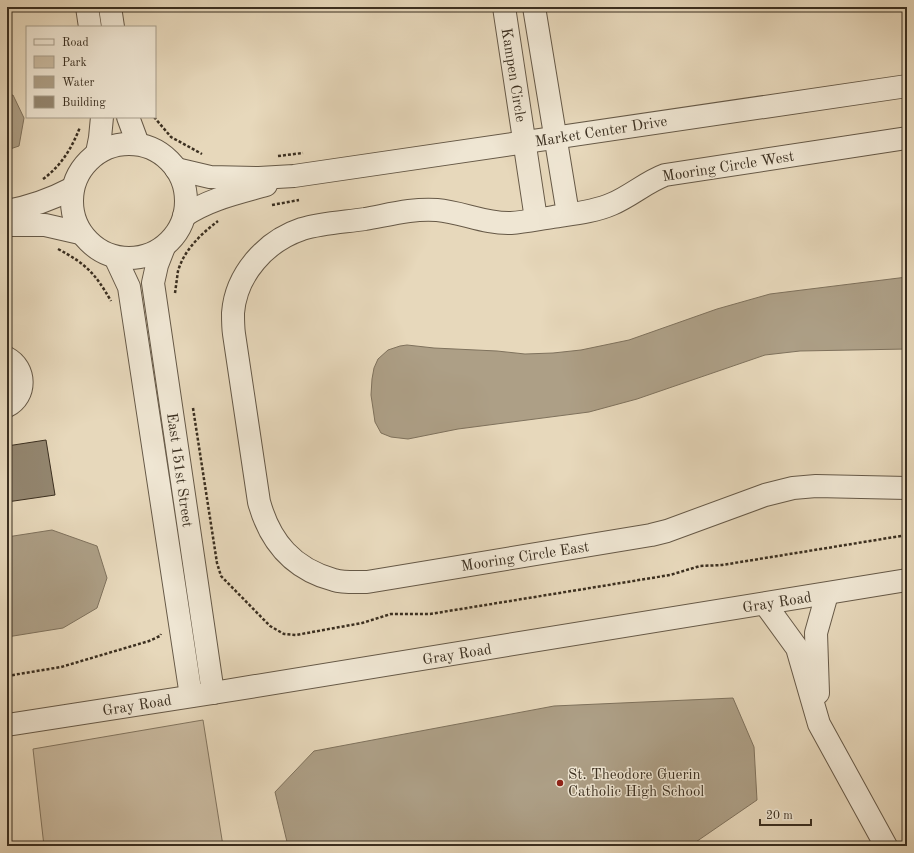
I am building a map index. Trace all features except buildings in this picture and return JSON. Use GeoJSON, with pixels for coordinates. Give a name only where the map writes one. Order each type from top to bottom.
{"type":"FeatureCollection","features":[{"type":"Feature","properties":{"kind":"street"},"geometry":{"type":"LineString","coordinates":[[87,7],[90,26]]}},
{"type":"Feature","properties":{"kind":"street"},"geometry":{"type":"LineString","coordinates":[[110,7],[113,26]]}},
{"type":"Feature","properties":{"kind":"street","name":"Kampen Circle"},"geometry":{"type":"LineString","coordinates":[[504,7],[536,219]]}},
{"type":"Feature","properties":{"kind":"street","name":"Kampen Circle"},"geometry":{"type":"LineString","coordinates":[[534,7],[568,214]]}},
{"type":"Feature","properties":{"kind":"street"},"geometry":{"type":"LineString","coordinates":[[514,75],[544,70]]}},
{"type":"Feature","properties":{"kind":"street","name":"Market Center Drive"},"geometry":{"type":"LineString","coordinates":[[176,169],[210,177],[259,178],[294,176],[907,86]]}},
{"type":"Feature","properties":{"kind":"street"},"geometry":{"type":"LineString","coordinates":[[97,153],[102,118]]}},
{"type":"Feature","properties":{"kind":"street"},"geometry":{"type":"LineString","coordinates":[[128,118],[138,144]]}},
{"type":"Feature","properties":{"kind":"street","name":"Mooring Circle West"},"geometry":{"type":"LineString","coordinates":[[246,418],[234,334],[233,312],[239,288],[250,268],[263,252],[276,242],[303,229],[422,210],[450,211],[478,219],[511,223],[596,210],[611,204],[652,180],[665,175],[907,138]]}},
{"type":"Feature","properties":{"kind":"street"},"geometry":{"type":"LineString","coordinates":[[123,144],[138,144],[153,149],[166,158],[176,169],[182,180],[185,192],[186,204],[184,216],[180,228],[173,238],[164,247],[153,254],[141,258],[115,258],[96,248],[80,233],[72,211],[71,200],[73,188],[78,175],[86,163],[97,153],[110,147],[123,144]]}},
{"type":"Feature","properties":{"kind":"street","name":"Market Center Drive"},"geometry":{"type":"LineString","coordinates":[[184,216],[214,200],[294,176]]}},
{"type":"Feature","properties":{"kind":"street"},"geometry":{"type":"LineString","coordinates":[[7,211],[19,209],[54,198],[73,188]]}},
{"type":"Feature","properties":{"kind":"street"},"geometry":{"type":"LineString","coordinates":[[7,225],[45,224],[80,233]]}},
{"type":"Feature","properties":{"kind":"street","name":"East 151st Street"},"geometry":{"type":"LineString","coordinates":[[164,247],[157,265],[153,283],[213,693]]}},
{"type":"Feature","properties":{"kind":"street","name":"East 151st Street"},"geometry":{"type":"LineString","coordinates":[[115,258],[128,287],[191,696]]}},
{"type":"Feature","properties":{"kind":"street"},"geometry":{"type":"LineString","coordinates":[[7,358],[17,367],[22,377],[21,389],[17,399],[7,406]]}},
{"type":"Feature","properties":{"kind":"street","name":"Mooring Circle East"},"geometry":{"type":"LineString","coordinates":[[246,418],[259,502],[263,516],[273,538],[288,555],[300,565],[313,572],[341,581],[367,582],[651,535],[765,495],[793,488],[816,486],[907,488]]}},
{"type":"Feature","properties":{"kind":"street","name":"Gray Road"},"geometry":{"type":"LineString","coordinates":[[7,725],[907,580]]}},
{"type":"Feature","properties":{"kind":"street"},"geometry":{"type":"LineString","coordinates":[[819,724],[816,633],[827,594]]}},
{"type":"Feature","properties":{"kind":"street"},"geometry":{"type":"LineString","coordinates":[[765,604],[797,648],[819,724],[886,846]]}},
{"type":"Feature","properties":{"kind":"path"},"geometry":{"type":"LineString","coordinates":[[155,118],[171,137],[200,153]]}},
{"type":"Feature","properties":{"kind":"path"},"geometry":{"type":"LineString","coordinates":[[44,178],[67,155],[80,128]]}},
{"type":"Feature","properties":{"kind":"path"},"geometry":{"type":"LineString","coordinates":[[175,293],[178,271],[185,255],[196,239],[213,225]]}},
{"type":"Feature","properties":{"kind":"path"},"geometry":{"type":"LineString","coordinates":[[56,248],[77,260],[90,270],[100,282],[113,304]]}},
{"type":"Feature","properties":{"kind":"path"},"geometry":{"type":"LineString","coordinates":[[192,401],[217,563],[221,576],[270,626],[284,634],[296,635],[362,623],[391,614],[438,613],[670,575],[700,566],[722,565],[907,535]]}},
{"type":"Feature","properties":{"kind":"path"},"geometry":{"type":"LineString","coordinates":[[7,676],[61,667],[149,641],[160,636],[162,632]]}},
{"type":"Feature","properties":{"kind":"green space"},"geometry":{"type":"Polygon","coordinates":[[[203,720],[223,846],[44,846],[33,749],[203,720]]]}},
{"type":"Feature","properties":{"kind":"water"},"geometry":{"type":"Polygon","coordinates":[[[13,95],[24,118],[19,146],[7,150],[7,96],[13,95]]]}},
{"type":"Feature","properties":{"kind":"water"},"geometry":{"type":"Polygon","coordinates":[[[907,277],[907,349],[800,351],[765,355],[637,399],[589,412],[458,429],[408,439],[391,437],[381,433],[375,422],[371,395],[374,368],[378,359],[388,350],[400,346],[407,345],[525,354],[581,350],[629,340],[717,309],[770,294],[907,277]]]}},
{"type":"Feature","properties":{"kind":"water"},"geometry":{"type":"Polygon","coordinates":[[[52,530],[97,546],[107,578],[97,608],[63,628],[7,637],[7,537],[52,530]]]}},
{"type":"Feature","properties":{"kind":"water"},"geometry":{"type":"Polygon","coordinates":[[[733,698],[754,747],[757,800],[690,846],[288,846],[275,792],[314,751],[554,706],[733,698]]]}},
{"type":"Feature","properties":{"kind":"place","name":"St. Theodore Guerin Catholic High School"},"geometry":{"type":"Point","coordinates":[560,783]}}]}
